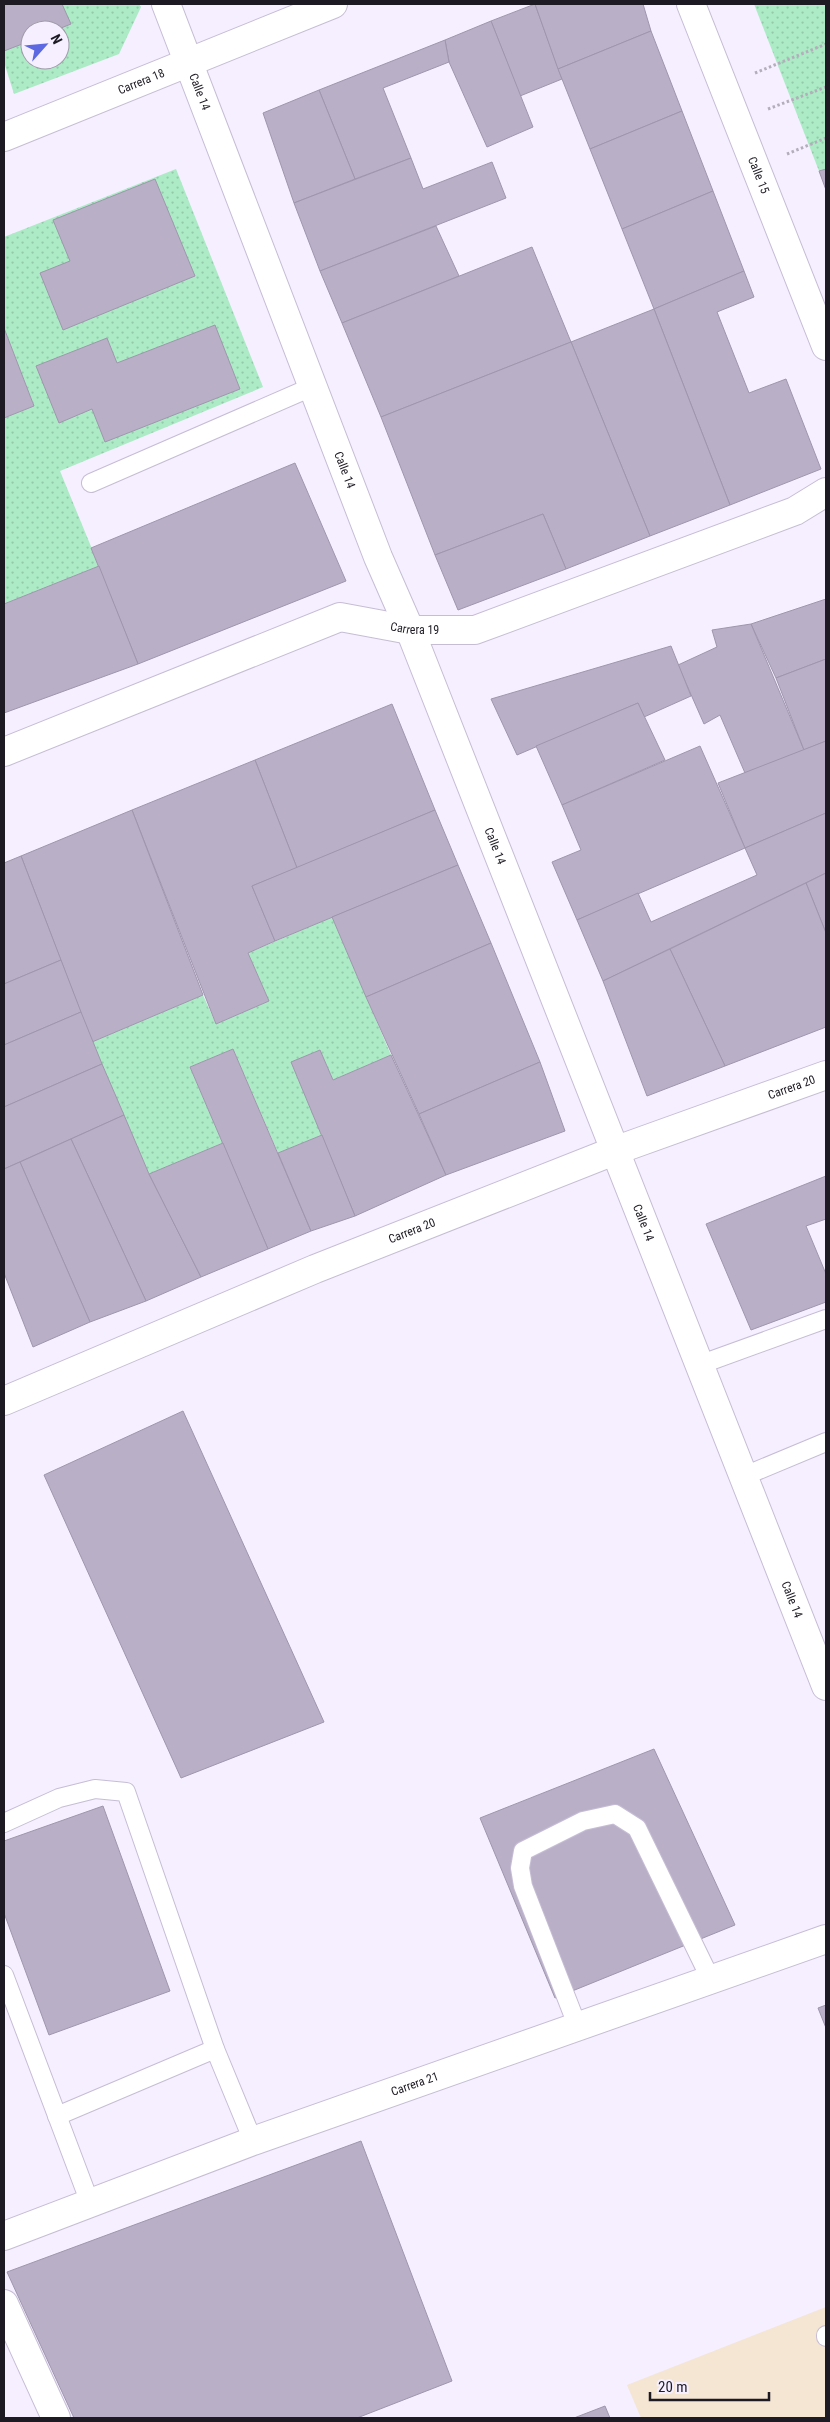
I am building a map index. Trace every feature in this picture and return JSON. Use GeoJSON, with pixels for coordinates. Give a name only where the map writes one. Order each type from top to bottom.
{"type":"FeatureCollection","features":[{"type":"Feature","properties":{"kind":"street","name":"Calle 14"},"geometry":{"type":"LineString","coordinates":[[166,4],[190,61],[378,557],[410,630],[742,1477],[826,1686]]}},
{"type":"Feature","properties":{"kind":"street","name":"Carrera 18"},"geometry":{"type":"LineString","coordinates":[[5,136],[333,4]]}},
{"type":"Feature","properties":{"kind":"street","name":"Calle 15"},"geometry":{"type":"LineString","coordinates":[[691,4],[722,87],[826,346]]}},
{"type":"Feature","properties":{"kind":"street","name":"Carrera 19"},"geometry":{"type":"LineString","coordinates":[[4,752],[340,617],[410,630],[475,630],[796,511],[826,492]]}},
{"type":"Feature","properties":{"kind":"street","name":"Carrera 20"},"geometry":{"type":"LineString","coordinates":[[4,1401],[315,1269],[614,1151],[826,1075]]}},
{"type":"Feature","properties":{"kind":"street","name":"Carrera 21"},"geometry":{"type":"LineString","coordinates":[[4,2236],[253,2140],[826,1939]]}},
{"type":"Feature","properties":{"kind":"street"},"geometry":{"type":"LineString","coordinates":[[4,2304],[56,2418]]}},
{"type":"Feature","properties":{"kind":"lane"},"geometry":{"type":"LineString","coordinates":[[91,483],[314,386]]}},
{"type":"Feature","properties":{"kind":"lane"},"geometry":{"type":"LineString","coordinates":[[699,1366],[826,1319]]}},
{"type":"Feature","properties":{"kind":"lane"},"geometry":{"type":"LineString","coordinates":[[742,1477],[826,1442]]}},
{"type":"Feature","properties":{"kind":"lane"},"geometry":{"type":"LineString","coordinates":[[4,1823],[59,1798],[95,1789],[126,1792],[215,2049],[253,2140]]}},
{"type":"Feature","properties":{"kind":"lane"},"geometry":{"type":"LineString","coordinates":[[577,2025],[523,1886],[520,1868],[524,1850],[583,1821],[615,1814],[637,1828],[711,1980]]}},
{"type":"Feature","properties":{"kind":"lane"},"geometry":{"type":"LineString","coordinates":[[4,1975],[90,2203]]}},
{"type":"Feature","properties":{"kind":"lane"},"geometry":{"type":"LineString","coordinates":[[57,2116],[215,2049]]}},
{"type":"Feature","properties":{"kind":"path"},"geometry":{"type":"LineString","coordinates":[[722,87],[826,44]]}},
{"type":"Feature","properties":{"kind":"path"},"geometry":{"type":"LineString","coordinates":[[737,121],[826,87]]}},
{"type":"Feature","properties":{"kind":"path"},"geometry":{"type":"LineString","coordinates":[[755,167],[826,138]]}},
{"type":"Feature","properties":{"kind":"shaded area"},"geometry":{"type":"Polygon","coordinates":[[[826,2307],[826,2418],[641,2418],[627,2385],[826,2307]]]}},
{"type":"Feature","properties":{"kind":"green space"},"geometry":{"type":"Polygon","coordinates":[[[4,4],[139,4],[141,7],[119,54],[14,94],[4,62],[4,4]]]}},
{"type":"Feature","properties":{"kind":"green space"},"geometry":{"type":"Polygon","coordinates":[[[754,4],[826,4],[826,169],[819,171],[754,4]]]}},
{"type":"Feature","properties":{"kind":"green space"},"geometry":{"type":"Polygon","coordinates":[[[176,169],[263,387],[60,471],[99,566],[4,604],[4,418],[34,406],[4,328],[4,237],[176,169]]]}},
{"type":"Feature","properties":{"kind":"green space"},"geometry":{"type":"Polygon","coordinates":[[[332,917],[391,1055],[333,1080],[320,1050],[292,1062],[322,1135],[278,1153],[233,1049],[190,1067],[223,1143],[149,1174],[92,1042],[203,995],[216,1024],[269,1001],[248,953],[332,917]]]}},
{"type":"Feature","properties":{"kind":"building"},"geometry":{"type":"Polygon","coordinates":[[[4,4],[62,4],[69,20],[20,20],[20,45],[4,51],[4,4]]]}},
{"type":"Feature","properties":{"kind":"building"},"geometry":{"type":"Polygon","coordinates":[[[535,4],[562,79],[520,96],[491,21],[535,4]]]}},
{"type":"Feature","properties":{"kind":"building"},"geometry":{"type":"Polygon","coordinates":[[[535,4],[643,4],[651,31],[558,69],[535,4]]]}},
{"type":"Feature","properties":{"kind":"building"},"geometry":{"type":"Polygon","coordinates":[[[491,21],[533,127],[487,147],[449,62],[445,40],[491,21]]]}},
{"type":"Feature","properties":{"kind":"building"},"geometry":{"type":"Polygon","coordinates":[[[651,31],[682,111],[590,149],[558,69],[651,31]]]}},
{"type":"Feature","properties":{"kind":"building"},"geometry":{"type":"Polygon","coordinates":[[[445,40],[449,62],[383,88],[411,158],[355,179],[319,90],[445,40]]]}},
{"type":"Feature","properties":{"kind":"building"},"geometry":{"type":"Polygon","coordinates":[[[319,90],[355,179],[294,203],[263,113],[319,90]]]}},
{"type":"Feature","properties":{"kind":"building"},"geometry":{"type":"Polygon","coordinates":[[[682,111],[713,191],[622,229],[590,149],[682,111]]]}},
{"type":"Feature","properties":{"kind":"building"},"geometry":{"type":"Polygon","coordinates":[[[411,158],[423,189],[492,162],[506,198],[320,271],[294,203],[411,158]]]}},
{"type":"Feature","properties":{"kind":"building"},"geometry":{"type":"Polygon","coordinates":[[[826,169],[826,190],[819,171],[826,169]]]}},
{"type":"Feature","properties":{"kind":"building"},"geometry":{"type":"Polygon","coordinates":[[[155,179],[195,276],[63,330],[40,273],[70,261],[53,220],[155,179]]]}},
{"type":"Feature","properties":{"kind":"building"},"geometry":{"type":"Polygon","coordinates":[[[713,191],[744,271],[654,309],[622,229],[713,191]]]}},
{"type":"Feature","properties":{"kind":"building"},"geometry":{"type":"Polygon","coordinates":[[[436,226],[459,276],[342,323],[320,271],[436,226]]]}},
{"type":"Feature","properties":{"kind":"building"},"geometry":{"type":"Polygon","coordinates":[[[532,247],[571,342],[381,417],[342,323],[532,247]]]}},
{"type":"Feature","properties":{"kind":"building"},"geometry":{"type":"Polygon","coordinates":[[[744,271],[754,297],[717,312],[749,393],[786,379],[821,469],[730,505],[654,309],[744,271]]]}},
{"type":"Feature","properties":{"kind":"building"},"geometry":{"type":"Polygon","coordinates":[[[654,309],[730,505],[650,536],[571,342],[654,309]]]}},
{"type":"Feature","properties":{"kind":"building"},"geometry":{"type":"Polygon","coordinates":[[[215,325],[240,389],[105,442],[92,409],[59,423],[36,366],[107,338],[117,363],[215,325]]]}},
{"type":"Feature","properties":{"kind":"building"},"geometry":{"type":"Polygon","coordinates":[[[4,328],[34,406],[4,418],[4,328]]]}},
{"type":"Feature","properties":{"kind":"building"},"geometry":{"type":"Polygon","coordinates":[[[571,342],[650,536],[566,569],[543,514],[435,555],[381,417],[571,342]]]}},
{"type":"Feature","properties":{"kind":"building"},"geometry":{"type":"Polygon","coordinates":[[[295,463],[346,581],[138,664],[91,548],[295,463]]]}},
{"type":"Feature","properties":{"kind":"building"},"geometry":{"type":"Polygon","coordinates":[[[543,514],[566,569],[458,610],[435,555],[543,514]]]}},
{"type":"Feature","properties":{"kind":"building"},"geometry":{"type":"Polygon","coordinates":[[[99,566],[138,664],[4,713],[4,604],[99,566]]]}},
{"type":"Feature","properties":{"kind":"building"},"geometry":{"type":"Polygon","coordinates":[[[826,599],[826,659],[776,678],[751,624],[826,599]]]}},
{"type":"Feature","properties":{"kind":"building"},"geometry":{"type":"Polygon","coordinates":[[[751,624],[804,750],[745,773],[720,715],[704,724],[678,665],[717,647],[712,630],[751,624]]]}},
{"type":"Feature","properties":{"kind":"building"},"geometry":{"type":"Polygon","coordinates":[[[671,646],[691,696],[644,717],[638,703],[517,755],[491,699],[671,646]]]}},
{"type":"Feature","properties":{"kind":"building"},"geometry":{"type":"Polygon","coordinates":[[[826,659],[826,741],[804,750],[776,678],[826,659]]]}},
{"type":"Feature","properties":{"kind":"building"},"geometry":{"type":"Polygon","coordinates":[[[638,703],[665,760],[562,805],[536,746],[638,703]]]}},
{"type":"Feature","properties":{"kind":"building"},"geometry":{"type":"Polygon","coordinates":[[[392,704],[435,810],[297,868],[255,760],[392,704]]]}},
{"type":"Feature","properties":{"kind":"building"},"geometry":{"type":"Polygon","coordinates":[[[826,741],[826,813],[745,848],[718,783],[826,741]]]}},
{"type":"Feature","properties":{"kind":"building"},"geometry":{"type":"Polygon","coordinates":[[[700,746],[745,848],[577,920],[552,862],[581,850],[562,805],[700,746]]]}},
{"type":"Feature","properties":{"kind":"building"},"geometry":{"type":"Polygon","coordinates":[[[255,760],[297,868],[252,886],[275,941],[248,953],[269,1001],[216,1024],[132,810],[255,760]]]}},
{"type":"Feature","properties":{"kind":"building"},"geometry":{"type":"Polygon","coordinates":[[[132,810],[203,995],[92,1042],[21,856],[132,810]]]}},
{"type":"Feature","properties":{"kind":"building"},"geometry":{"type":"Polygon","coordinates":[[[435,810],[458,865],[275,941],[252,886],[435,810]]]}},
{"type":"Feature","properties":{"kind":"building"},"geometry":{"type":"Polygon","coordinates":[[[826,813],[826,873],[603,981],[577,920],[638,893],[651,922],[757,875],[745,848],[826,813]]]}},
{"type":"Feature","properties":{"kind":"building"},"geometry":{"type":"Polygon","coordinates":[[[21,856],[61,960],[4,984],[4,863],[21,856]]]}},
{"type":"Feature","properties":{"kind":"building"},"geometry":{"type":"Polygon","coordinates":[[[458,865],[491,943],[366,997],[332,917],[458,865]]]}},
{"type":"Feature","properties":{"kind":"building"},"geometry":{"type":"Polygon","coordinates":[[[826,873],[826,933],[806,883],[826,873]]]}},
{"type":"Feature","properties":{"kind":"building"},"geometry":{"type":"Polygon","coordinates":[[[806,883],[826,933],[826,1027],[725,1066],[670,949],[806,883]]]}},
{"type":"Feature","properties":{"kind":"building"},"geometry":{"type":"Polygon","coordinates":[[[491,943],[540,1062],[419,1114],[366,997],[491,943]]]}},
{"type":"Feature","properties":{"kind":"building"},"geometry":{"type":"Polygon","coordinates":[[[670,949],[725,1066],[647,1096],[603,981],[670,949]]]}},
{"type":"Feature","properties":{"kind":"building"},"geometry":{"type":"Polygon","coordinates":[[[61,960],[81,1012],[4,1045],[4,984],[61,960]]]}},
{"type":"Feature","properties":{"kind":"building"},"geometry":{"type":"Polygon","coordinates":[[[81,1012],[102,1064],[4,1107],[4,1045],[81,1012]]]}},
{"type":"Feature","properties":{"kind":"building"},"geometry":{"type":"Polygon","coordinates":[[[233,1049],[311,1231],[268,1249],[190,1067],[233,1049]]]}},
{"type":"Feature","properties":{"kind":"building"},"geometry":{"type":"Polygon","coordinates":[[[320,1050],[333,1080],[391,1055],[446,1175],[355,1216],[291,1062],[320,1050]]]}},
{"type":"Feature","properties":{"kind":"building"},"geometry":{"type":"Polygon","coordinates":[[[540,1062],[565,1131],[446,1175],[419,1114],[540,1062]]]}},
{"type":"Feature","properties":{"kind":"building"},"geometry":{"type":"Polygon","coordinates":[[[102,1064],[124,1115],[4,1169],[4,1107],[102,1064]]]}},
{"type":"Feature","properties":{"kind":"building"},"geometry":{"type":"Polygon","coordinates":[[[124,1115],[149,1174],[201,1277],[146,1301],[71,1139],[124,1115]]]}},
{"type":"Feature","properties":{"kind":"building"},"geometry":{"type":"Polygon","coordinates":[[[322,1135],[355,1216],[311,1231],[278,1153],[322,1135]]]}},
{"type":"Feature","properties":{"kind":"building"},"geometry":{"type":"Polygon","coordinates":[[[71,1139],[146,1301],[90,1322],[20,1162],[71,1139]]]}},
{"type":"Feature","properties":{"kind":"building"},"geometry":{"type":"Polygon","coordinates":[[[223,1143],[268,1249],[201,1277],[149,1174],[223,1143]]]}},
{"type":"Feature","properties":{"kind":"building"},"geometry":{"type":"Polygon","coordinates":[[[20,1162],[90,1322],[33,1347],[4,1273],[4,1169],[20,1162]]]}},
{"type":"Feature","properties":{"kind":"building"},"geometry":{"type":"Polygon","coordinates":[[[826,1176],[826,1219],[806,1226],[826,1274],[826,1302],[751,1330],[706,1224],[826,1176]]]}},
{"type":"Feature","properties":{"kind":"building"},"geometry":{"type":"Polygon","coordinates":[[[183,1411],[324,1722],[181,1778],[44,1475],[183,1411]]]}},
{"type":"Feature","properties":{"kind":"building"},"geometry":{"type":"Polygon","coordinates":[[[654,1749],[735,1925],[555,1998],[480,1818],[654,1749]]]}},
{"type":"Feature","properties":{"kind":"building"},"geometry":{"type":"Polygon","coordinates":[[[103,1806],[170,1991],[49,2035],[4,1913],[4,1841],[103,1806]]]}},
{"type":"Feature","properties":{"kind":"building"},"geometry":{"type":"Polygon","coordinates":[[[826,2005],[826,2028],[818,2008],[826,2005]]]}},
{"type":"Feature","properties":{"kind":"building"},"geometry":{"type":"Polygon","coordinates":[[[361,2141],[452,2381],[357,2418],[74,2418],[7,2272],[361,2141]]]}},
{"type":"Feature","properties":{"kind":"building"},"geometry":{"type":"Polygon","coordinates":[[[605,2406],[610,2418],[574,2418],[605,2406]]]}}]}
